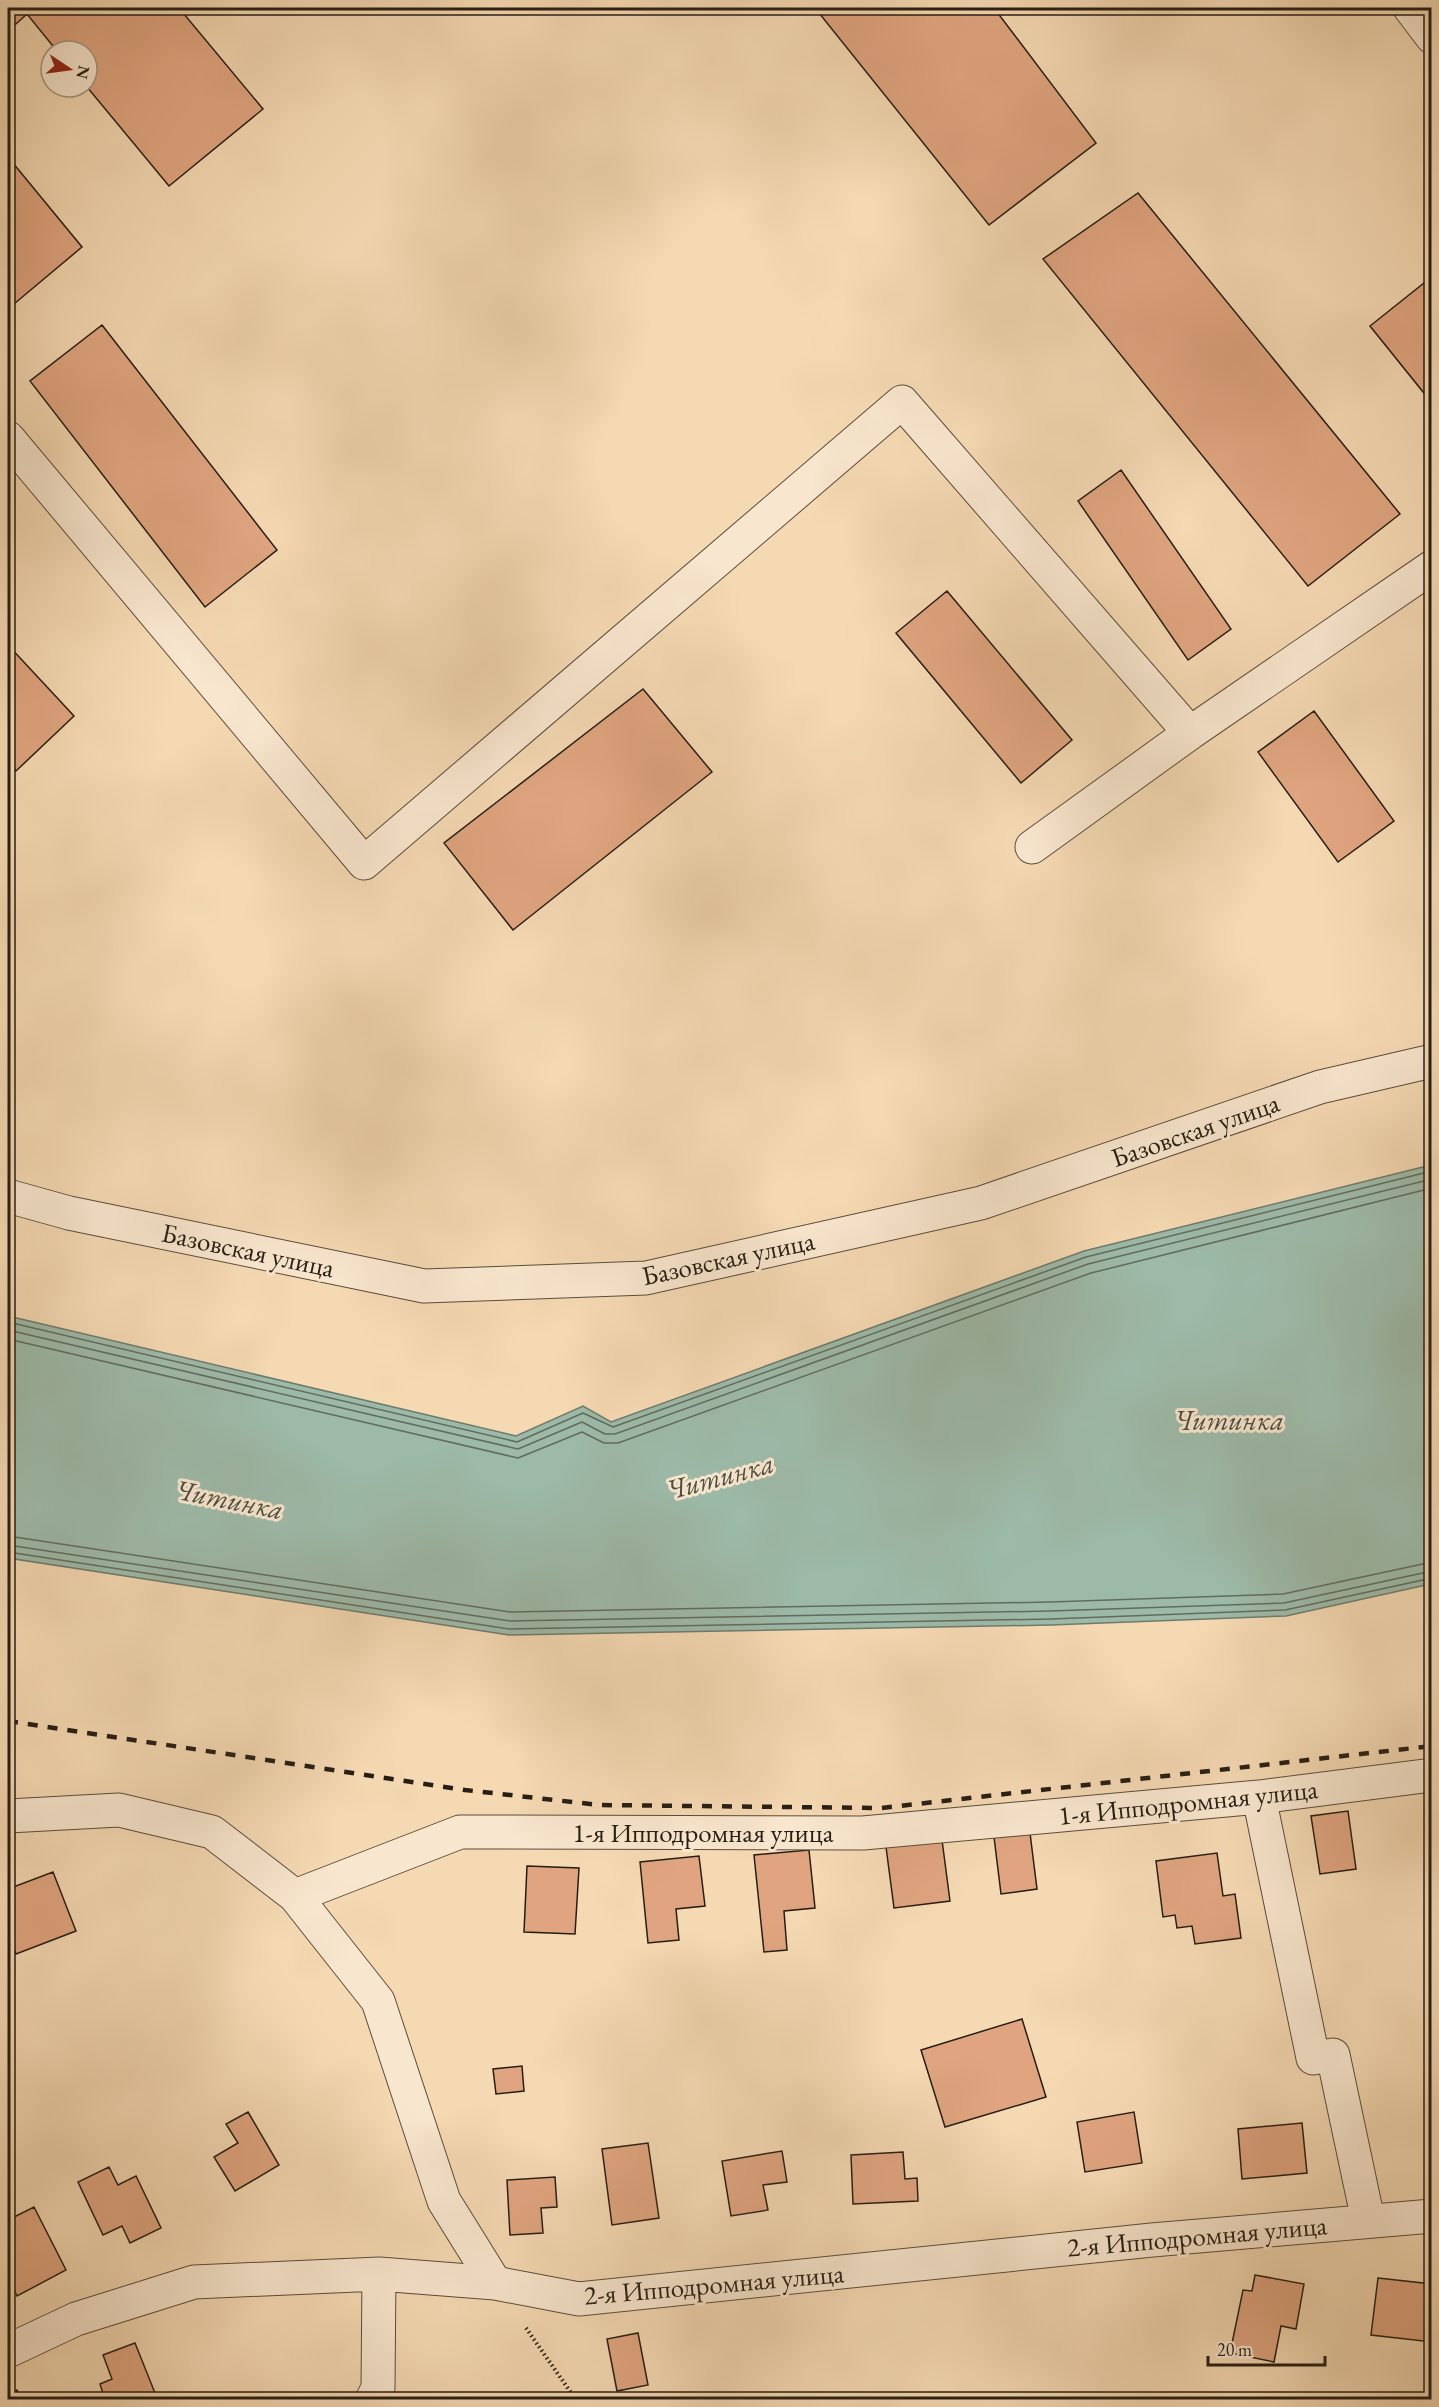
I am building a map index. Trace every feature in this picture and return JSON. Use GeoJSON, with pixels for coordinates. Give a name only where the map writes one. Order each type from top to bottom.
{"type":"FeatureCollection","features":[{"type":"Feature","properties":{"kind":"street"},"geometry":{"type":"LineString","coordinates":[[1410,8],[1431,37]]}},
{"type":"Feature","properties":{"kind":"street"},"geometry":{"type":"LineString","coordinates":[[8,438],[364,863],[902,402],[1190,734]]}},
{"type":"Feature","properties":{"kind":"street"},"geometry":{"type":"LineString","coordinates":[[1032,847],[1431,567]]}},
{"type":"Feature","properties":{"kind":"street","name":"Базовская улица"},"geometry":{"type":"LineString","coordinates":[[8,1196],[69,1213],[424,1286],[646,1278],[981,1203],[1320,1087],[1431,1061]]}},
{"type":"Feature","properties":{"kind":"street","name":"1-я Ипподромная улица"},"geometry":{"type":"LineString","coordinates":[[295,1896],[460,1832],[863,1833],[1259,1797],[1431,1775]]}},
{"type":"Feature","properties":{"kind":"street"},"geometry":{"type":"LineString","coordinates":[[1259,1797],[1313,2058],[1333,2055],[1368,2220]]}},
{"type":"Feature","properties":{"kind":"street"},"geometry":{"type":"LineString","coordinates":[[8,1816],[119,1810],[212,1832],[295,1896],[378,2001],[444,2201],[498,2288]]}},
{"type":"Feature","properties":{"kind":"street","name":"2-я Ипподромная улица"},"geometry":{"type":"LineString","coordinates":[[8,2351],[76,2319],[194,2282],[379,2274],[579,2299],[1368,2220],[1431,2216]]}},
{"type":"Feature","properties":{"kind":"street"},"geometry":{"type":"LineString","coordinates":[[372,2400],[378,2388],[379,2274]]}},
{"type":"Feature","properties":{"kind":"path"},"geometry":{"type":"LineString","coordinates":[[498,2288],[575,2400]]}},
{"type":"Feature","properties":{"kind":"water","name":"Читинка"},"geometry":{"type":"Polygon","coordinates":[[[1431,1165],[1431,1584],[1286,1616],[1051,1625],[509,1635],[8,1558],[8,1316],[516,1436],[583,1406],[611,1422],[1084,1251],[1431,1165]]]}},
{"type":"Feature","properties":{"kind":"building"},"geometry":{"type":"Polygon","coordinates":[[[8,8],[179,8],[263,109],[169,186],[97,99],[99,99],[99,39],[47,39],[27,14],[8,31],[8,8]]]}},
{"type":"Feature","properties":{"kind":"building"},"geometry":{"type":"Polygon","coordinates":[[[815,8],[994,8],[1096,143],[989,225],[815,8]]]}},
{"type":"Feature","properties":{"kind":"building"},"geometry":{"type":"Polygon","coordinates":[[[8,157],[82,247],[8,309],[8,157]]]}},
{"type":"Feature","properties":{"kind":"building"},"geometry":{"type":"Polygon","coordinates":[[[1138,193],[1400,514],[1308,586],[1043,259],[1138,193]]]}},
{"type":"Feature","properties":{"kind":"building"},"geometry":{"type":"Polygon","coordinates":[[[1424,283],[1432,292],[1432,403],[1370,326],[1424,283]]]}},
{"type":"Feature","properties":{"kind":"building"},"geometry":{"type":"Polygon","coordinates":[[[102,325],[277,550],[205,607],[30,381],[102,325]]]}},
{"type":"Feature","properties":{"kind":"building"},"geometry":{"type":"Polygon","coordinates":[[[1121,470],[1231,629],[1188,660],[1078,501],[1121,470]]]}},
{"type":"Feature","properties":{"kind":"building"},"geometry":{"type":"Polygon","coordinates":[[[947,591],[1072,740],[1021,783],[896,633],[947,591]]]}},
{"type":"Feature","properties":{"kind":"building"},"geometry":{"type":"Polygon","coordinates":[[[8,645],[74,716],[16,771],[8,761],[8,645]]]}},
{"type":"Feature","properties":{"kind":"building"},"geometry":{"type":"Polygon","coordinates":[[[643,689],[712,772],[513,930],[444,843],[643,689]]]}},
{"type":"Feature","properties":{"kind":"building"},"geometry":{"type":"Polygon","coordinates":[[[1314,711],[1394,821],[1338,862],[1258,752],[1314,711]]]}},
{"type":"Feature","properties":{"kind":"building"},"geometry":{"type":"Polygon","coordinates":[[[1348,1811],[1356,1869],[1320,1874],[1311,1816],[1348,1811]]]}},
{"type":"Feature","properties":{"kind":"building"},"geometry":{"type":"Polygon","coordinates":[[[1030,1833],[1037,1889],[1001,1894],[994,1837],[1030,1833]]]}},
{"type":"Feature","properties":{"kind":"building"},"geometry":{"type":"Polygon","coordinates":[[[942,1840],[950,1901],[894,1908],[886,1847],[942,1840]]]}},
{"type":"Feature","properties":{"kind":"building"},"geometry":{"type":"Polygon","coordinates":[[[809,1850],[815,1908],[784,1911],[787,1950],[764,1952],[754,1855],[809,1850]]]}},
{"type":"Feature","properties":{"kind":"building"},"geometry":{"type":"Polygon","coordinates":[[[1217,1853],[1223,1896],[1235,1894],[1241,1938],[1195,1944],[1192,1926],[1177,1928],[1175,1915],[1163,1917],[1156,1861],[1217,1853]]]}},
{"type":"Feature","properties":{"kind":"building"},"geometry":{"type":"Polygon","coordinates":[[[699,1856],[705,1906],[676,1909],[679,1940],[648,1943],[640,1862],[699,1856]]]}},
{"type":"Feature","properties":{"kind":"building"},"geometry":{"type":"Polygon","coordinates":[[[527,1866],[579,1868],[575,1934],[524,1932],[527,1866]]]}},
{"type":"Feature","properties":{"kind":"building"},"geometry":{"type":"Polygon","coordinates":[[[53,1872],[76,1931],[16,1954],[8,1931],[8,1889],[53,1872]]]}},
{"type":"Feature","properties":{"kind":"building"},"geometry":{"type":"Polygon","coordinates":[[[1022,2019],[1046,2097],[945,2127],[921,2050],[1022,2019]]]}},
{"type":"Feature","properties":{"kind":"building"},"geometry":{"type":"Polygon","coordinates":[[[522,2066],[524,2091],[496,2094],[493,2069],[522,2066]]]}},
{"type":"Feature","properties":{"kind":"building"},"geometry":{"type":"Polygon","coordinates":[[[248,2112],[279,2165],[235,2191],[214,2157],[238,2143],[226,2124],[248,2112]]]}},
{"type":"Feature","properties":{"kind":"building"},"geometry":{"type":"Polygon","coordinates":[[[1134,2112],[1142,2163],[1085,2172],[1077,2122],[1134,2112]]]}},
{"type":"Feature","properties":{"kind":"building"},"geometry":{"type":"Polygon","coordinates":[[[1302,2123],[1307,2173],[1242,2179],[1238,2129],[1302,2123]]]}},
{"type":"Feature","properties":{"kind":"building"},"geometry":{"type":"Polygon","coordinates":[[[648,2143],[659,2218],[612,2225],[602,2149],[648,2143]]]}},
{"type":"Feature","properties":{"kind":"building"},"geometry":{"type":"Polygon","coordinates":[[[782,2151],[787,2182],[763,2185],[768,2210],[731,2216],[722,2161],[782,2151]]]}},
{"type":"Feature","properties":{"kind":"building"},"geometry":{"type":"Polygon","coordinates":[[[903,2152],[905,2179],[917,2178],[918,2201],[853,2204],[851,2155],[903,2152]]]}},
{"type":"Feature","properties":{"kind":"building"},"geometry":{"type":"Polygon","coordinates":[[[109,2167],[118,2185],[136,2176],[161,2228],[130,2243],[122,2226],[103,2235],[78,2182],[109,2167]]]}},
{"type":"Feature","properties":{"kind":"building"},"geometry":{"type":"Polygon","coordinates":[[[555,2177],[557,2207],[541,2208],[543,2233],[510,2235],[507,2180],[555,2177]]]}},
{"type":"Feature","properties":{"kind":"building"},"geometry":{"type":"Polygon","coordinates":[[[34,2207],[66,2270],[17,2296],[8,2277],[8,2220],[34,2207]]]}},
{"type":"Feature","properties":{"kind":"building"},"geometry":{"type":"Polygon","coordinates":[[[1255,2275],[1304,2284],[1296,2329],[1281,2326],[1274,2362],[1230,2353],[1243,2290],[1252,2291],[1255,2275]]]}},
{"type":"Feature","properties":{"kind":"building"},"geometry":{"type":"Polygon","coordinates":[[[1378,2278],[1432,2284],[1432,2342],[1371,2335],[1378,2278]]]}},
{"type":"Feature","properties":{"kind":"building"},"geometry":{"type":"Polygon","coordinates":[[[638,2333],[648,2385],[617,2391],[607,2339],[638,2333]]]}},
{"type":"Feature","properties":{"kind":"building"},"geometry":{"type":"Polygon","coordinates":[[[135,2343],[155,2393],[138,2400],[105,2400],[100,2384],[112,2379],[103,2355],[135,2343]]]}},
{"type":"Feature","properties":{"kind":"building"},"geometry":{"type":"Polygon","coordinates":[[[17,2390],[22,2400],[8,2400],[8,2394],[17,2390]]]}},
{"type":"Feature","properties":{"kind":"railway"},"geometry":{"type":"LineString","coordinates":[[8,1721],[465,1790],[599,1805],[881,1808],[1432,1746]]}}]}
